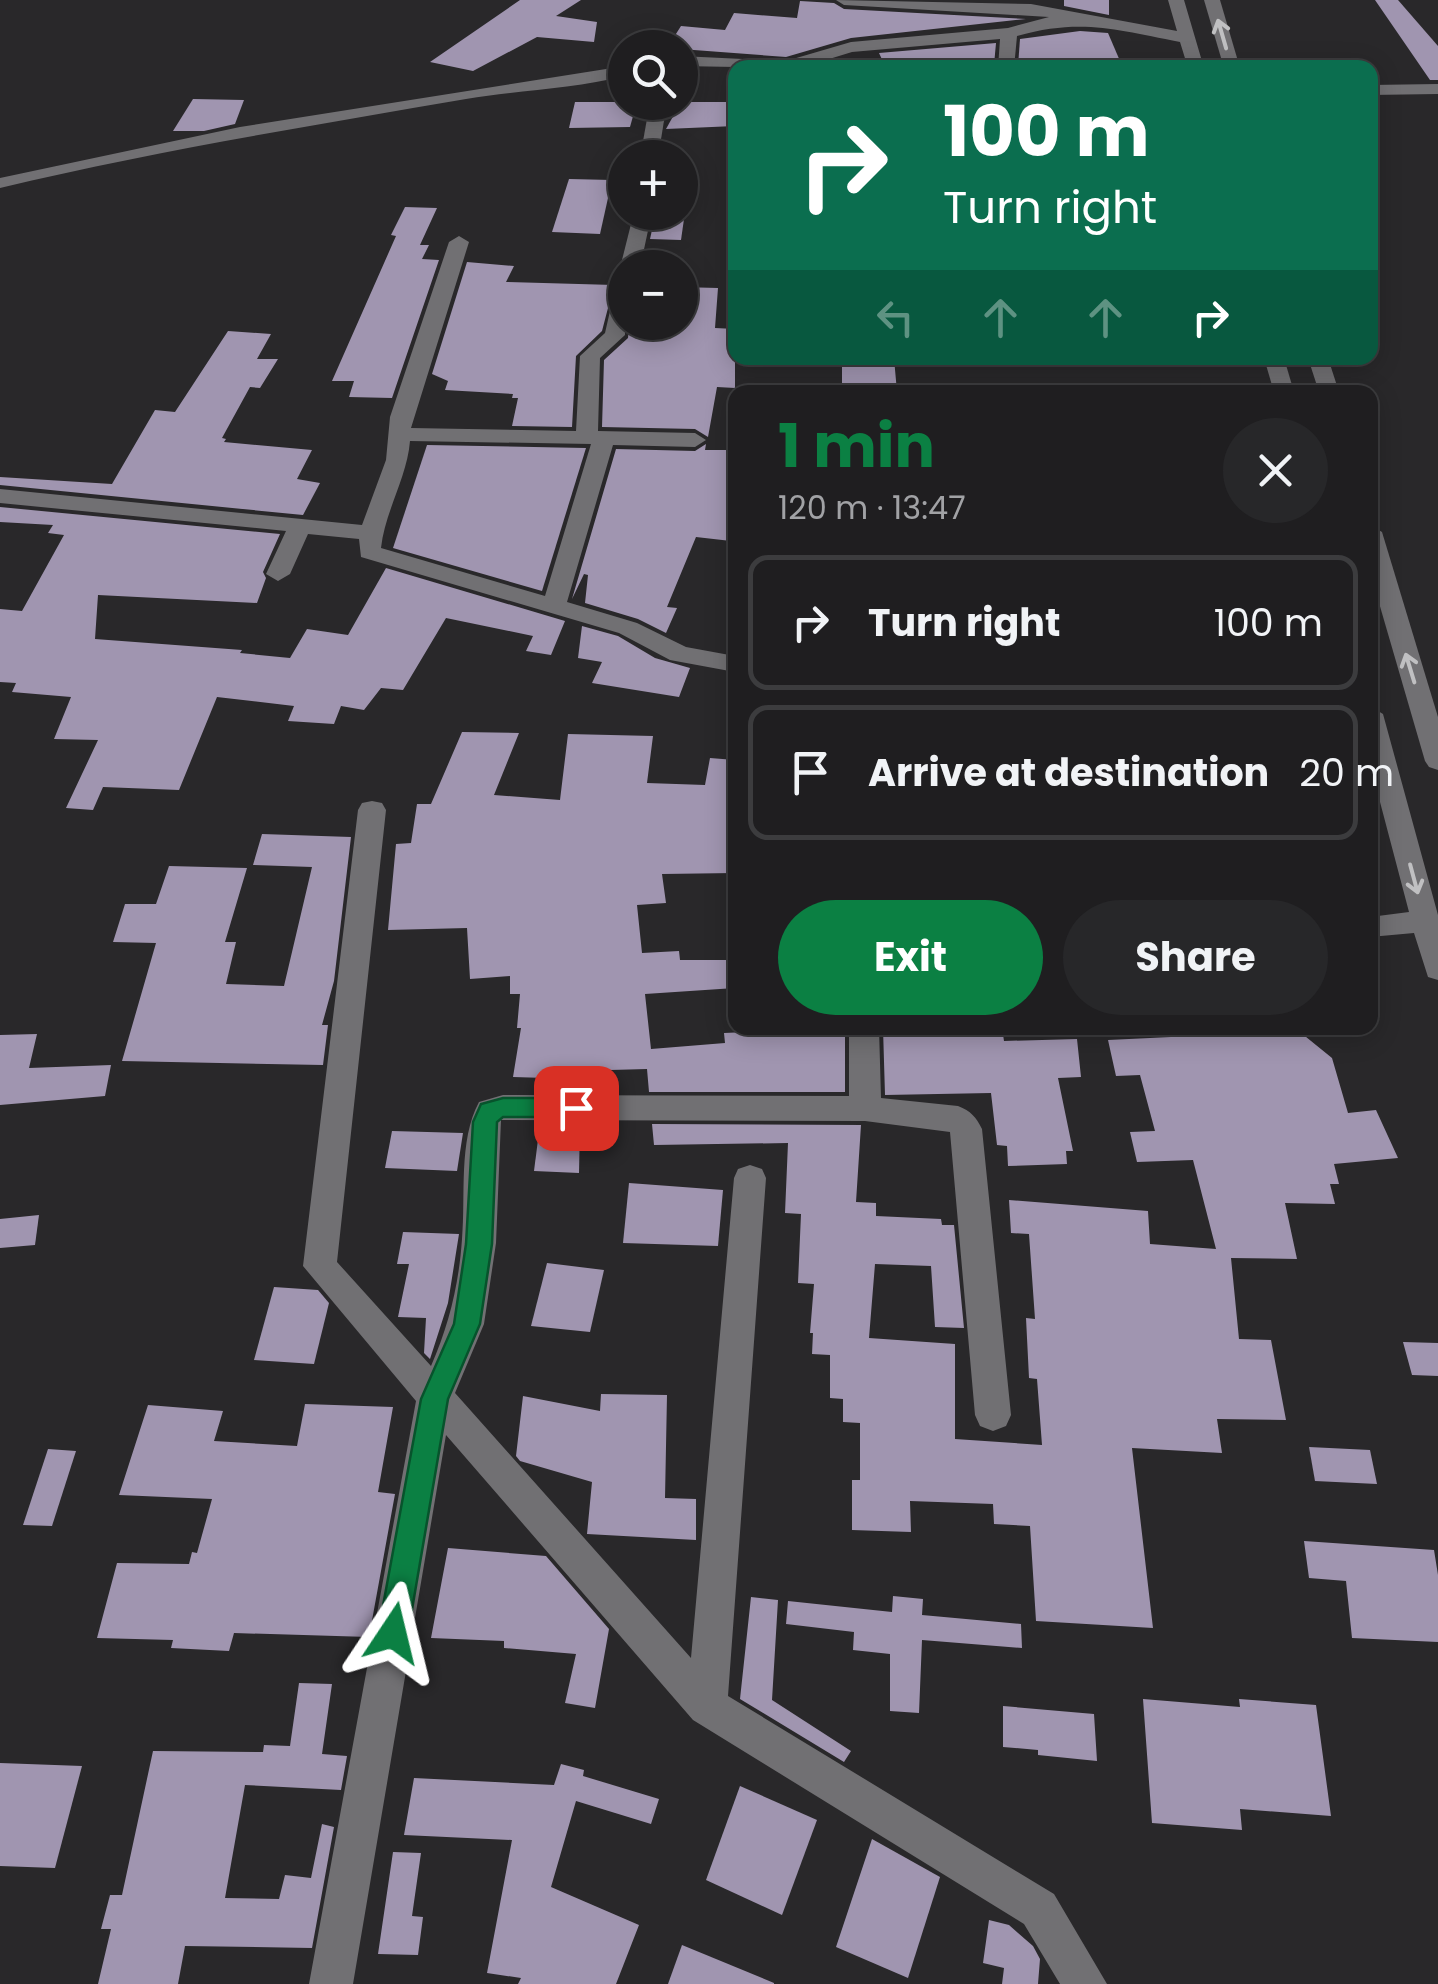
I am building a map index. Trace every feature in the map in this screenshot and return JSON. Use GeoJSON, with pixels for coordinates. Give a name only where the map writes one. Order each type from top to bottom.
{"type":"FeatureCollection","features":[{"type":"Feature","properties":{"kind":"street"},"geometry":{"type":"LineString","coordinates":[[844,0],[1030,9],[1079,19]]}},
{"type":"Feature","properties":{"kind":"street"},"geometry":{"type":"LineString","coordinates":[[1176,0],[1194,60]]}},
{"type":"Feature","properties":{"kind":"street"},"geometry":{"type":"LineString","coordinates":[[1212,0],[1230,60]]}},
{"type":"Feature","properties":{"kind":"street"},"geometry":{"type":"LineString","coordinates":[[807,60],[851,47],[1010,33],[1056,20],[1106,20],[1187,38]]}},
{"type":"Feature","properties":{"kind":"street"},"geometry":{"type":"LineString","coordinates":[[1007,60],[1010,33]]}},
{"type":"Feature","properties":{"kind":"street"},"geometry":{"type":"LineString","coordinates":[[698,62],[728,63]]}},
{"type":"Feature","properties":{"kind":"street"},"geometry":{"type":"LineString","coordinates":[[0,183],[160,148],[488,90],[608,76]]}},
{"type":"Feature","properties":{"kind":"street"},"geometry":{"type":"LineString","coordinates":[[1378,90],[1438,89]]}},
{"type":"Feature","properties":{"kind":"street"},"geometry":{"type":"LineString","coordinates":[[460,242],[401,417],[397,460],[372,533],[370,552],[628,628],[679,654],[728,663]]}},
{"type":"Feature","properties":{"kind":"street"},"geometry":{"type":"LineString","coordinates":[[554,607],[596,436],[590,356],[608,340]]}},
{"type":"Feature","properties":{"kind":"street"},"geometry":{"type":"LineString","coordinates":[[400,434],[695,440]]}},
{"type":"Feature","properties":{"kind":"street"},"geometry":{"type":"LineString","coordinates":[[0,496],[372,533]]}},
{"type":"Feature","properties":{"kind":"street"},"geometry":{"type":"LineString","coordinates":[[278,574],[301,524]]}},
{"type":"Feature","properties":{"kind":"street"},"geometry":{"type":"LineString","coordinates":[[1378,559],[1438,761]]}},
{"type":"Feature","properties":{"kind":"street"},"geometry":{"type":"LineString","coordinates":[[1380,788],[1426,921],[1438,969]]}},
{"type":"Feature","properties":{"kind":"street"},"geometry":{"type":"LineString","coordinates":[[372,810],[320,1266],[708,1706],[1039,1909],[1085,1984]]}},
{"type":"Feature","properties":{"kind":"street"},"geometry":{"type":"LineString","coordinates":[[1378,926],[1426,921]]}},
{"type":"Feature","properties":{"kind":"street"},"geometry":{"type":"LineString","coordinates":[[864,1035],[865,1109]]}},
{"type":"Feature","properties":{"kind":"street"},"geometry":{"type":"LineString","coordinates":[[331,1984],[434,1399],[467,1324],[479,1244],[485,1122],[490,1111],[503,1107],[865,1109],[958,1118],[966,1130],[993,1415]]}},
{"type":"Feature","properties":{"kind":"street"},"geometry":{"type":"LineString","coordinates":[[708,1706],[750,1178]]}},
{"type":"Feature","properties":{"kind":"building"},"geometry":{"type":"Polygon","coordinates":[[[520,0],[581,0],[556,16],[597,22],[594,42],[537,37],[473,71],[430,62],[520,0]]]}},
{"type":"Feature","properties":{"kind":"building"},"geometry":{"type":"Polygon","coordinates":[[[1064,0],[1109,0],[1109,15],[1064,6],[1064,0]]]}},
{"type":"Feature","properties":{"kind":"building"},"geometry":{"type":"Polygon","coordinates":[[[1375,0],[1398,0],[1438,46],[1438,80],[1430,80],[1375,0]]]}},
{"type":"Feature","properties":{"kind":"building"},"geometry":{"type":"Polygon","coordinates":[[[800,1],[834,3],[844,9],[1026,19],[851,38],[786,57],[698,50],[698,30],[678,30],[681,26],[725,30],[734,13],[797,18],[800,1]]]}},
{"type":"Feature","properties":{"kind":"building"},"geometry":{"type":"Polygon","coordinates":[[[1080,31],[1108,33],[1120,60],[1018,60],[1020,39],[1080,31]]]}},
{"type":"Feature","properties":{"kind":"building"},"geometry":{"type":"Polygon","coordinates":[[[996,43],[994,60],[882,60],[879,53],[996,43]]]}},
{"type":"Feature","properties":{"kind":"building"},"geometry":{"type":"Polygon","coordinates":[[[193,99],[244,100],[235,124],[204,131],[173,131],[193,99]]]}},
{"type":"Feature","properties":{"kind":"building"},"geometry":{"type":"Polygon","coordinates":[[[575,102],[608,102],[608,120],[632,120],[630,127],[569,128],[575,102]]]}},
{"type":"Feature","properties":{"kind":"building"},"geometry":{"type":"Polygon","coordinates":[[[698,102],[728,102],[728,126],[666,129],[671,120],[698,120],[698,102]]]}},
{"type":"Feature","properties":{"kind":"building"},"geometry":{"type":"Polygon","coordinates":[[[569,179],[608,180],[600,234],[552,232],[569,179]]]}},
{"type":"Feature","properties":{"kind":"building"},"geometry":{"type":"Polygon","coordinates":[[[405,207],[437,208],[420,245],[429,245],[422,259],[439,260],[392,398],[349,397],[354,381],[332,381],[405,207]]]}},
{"type":"Feature","properties":{"kind":"building"},"geometry":{"type":"Polygon","coordinates":[[[652,230],[682,230],[681,240],[650,239],[652,230]]]}},
{"type":"Feature","properties":{"kind":"building"},"geometry":{"type":"Polygon","coordinates":[[[467,262],[514,266],[506,282],[608,285],[602,331],[576,356],[572,427],[512,426],[518,398],[512,398],[513,394],[445,390],[448,381],[432,374],[467,262]]]}},
{"type":"Feature","properties":{"kind":"building"},"geometry":{"type":"Polygon","coordinates":[[[698,287],[718,288],[715,328],[728,329],[728,365],[735,365],[735,385],[717,387],[708,437],[695,429],[602,427],[604,360],[626,340],[698,340],[698,287]]]}},
{"type":"Feature","properties":{"kind":"building"},"geometry":{"type":"Polygon","coordinates":[[[228,331],[271,334],[257,359],[278,359],[260,388],[250,387],[222,438],[226,439],[224,442],[312,450],[297,479],[320,483],[303,515],[0,485],[0,477],[112,484],[155,410],[175,412],[228,331]]]}},
{"type":"Feature","properties":{"kind":"building"},"geometry":{"type":"Polygon","coordinates":[[[895,365],[896,385],[842,385],[842,366],[895,365]]]}},
{"type":"Feature","properties":{"kind":"building"},"geometry":{"type":"Polygon","coordinates":[[[706,444],[705,450],[728,450],[728,541],[696,537],[667,607],[677,608],[666,633],[638,619],[585,603],[588,575],[584,574],[572,599],[616,449],[695,451],[706,444]]]}},
{"type":"Feature","properties":{"kind":"building"},"geometry":{"type":"Polygon","coordinates":[[[427,445],[586,448],[542,591],[393,548],[427,445]]]}},
{"type":"Feature","properties":{"kind":"building"},"geometry":{"type":"Polygon","coordinates":[[[0,507],[280,534],[263,572],[266,578],[257,603],[98,595],[95,639],[242,650],[240,653],[290,658],[307,629],[348,635],[386,568],[565,621],[551,655],[526,651],[533,636],[446,618],[403,690],[381,688],[364,710],[341,706],[334,724],[288,721],[294,706],[217,697],[179,790],[103,787],[93,810],[66,808],[98,740],[54,739],[71,697],[12,692],[16,683],[0,682],[0,609],[22,611],[64,535],[48,533],[53,525],[0,522],[0,507]]]}},
{"type":"Feature","properties":{"kind":"building"},"geometry":{"type":"Polygon","coordinates":[[[582,626],[618,636],[655,658],[690,668],[679,697],[592,683],[602,662],[578,658],[582,626]]]}},
{"type":"Feature","properties":{"kind":"building"},"geometry":{"type":"Polygon","coordinates":[[[462,732],[519,733],[494,795],[560,800],[568,734],[653,736],[647,783],[705,785],[710,758],[728,759],[728,873],[662,874],[666,903],[637,905],[642,953],[679,951],[680,960],[728,960],[728,988],[645,994],[651,1049],[725,1043],[724,1033],[845,1035],[845,1092],[649,1092],[647,1069],[574,1071],[572,1091],[545,1091],[546,1078],[513,1077],[521,1028],[517,1028],[520,994],[510,994],[510,976],[470,979],[467,928],[388,930],[396,844],[411,843],[417,804],[431,804],[462,732]]]}},
{"type":"Feature","properties":{"kind":"building"},"geometry":{"type":"Polygon","coordinates":[[[262,834],[351,837],[334,981],[322,1025],[328,1025],[323,1065],[122,1061],[156,943],[113,942],[125,904],[156,904],[169,866],[247,868],[225,942],[236,942],[226,984],[284,986],[312,867],[253,865],[262,834]]]}},
{"type":"Feature","properties":{"kind":"building"},"geometry":{"type":"Polygon","coordinates":[[[37,1034],[29,1068],[111,1065],[105,1096],[0,1105],[0,1035],[37,1034]]]}},
{"type":"Feature","properties":{"kind":"building"},"geometry":{"type":"Polygon","coordinates":[[[883,1035],[1003,1035],[1004,1041],[1077,1039],[1081,1077],[1058,1078],[1073,1151],[1066,1151],[1067,1164],[1008,1166],[1007,1146],[997,1145],[991,1093],[885,1095],[883,1035]]]}},
{"type":"Feature","properties":{"kind":"building"},"geometry":{"type":"Polygon","coordinates":[[[1304,1035],[1332,1058],[1348,1113],[1376,1110],[1398,1158],[1334,1164],[1339,1184],[1330,1184],[1335,1204],[1285,1203],[1297,1259],[1231,1258],[1239,1339],[1271,1340],[1286,1420],[1217,1419],[1222,1453],[1132,1448],[1153,1628],[1036,1621],[1030,1526],[994,1524],[993,1504],[910,1501],[911,1532],[852,1530],[852,1480],[860,1480],[860,1423],[843,1422],[843,1399],[830,1398],[830,1355],[812,1354],[814,1284],[798,1283],[801,1214],[785,1213],[788,1143],[654,1145],[652,1124],[861,1125],[856,1202],[876,1203],[876,1216],[941,1219],[942,1225],[954,1225],[964,1328],[935,1327],[931,1266],[875,1264],[869,1338],[955,1344],[955,1439],[1042,1445],[1037,1379],[1029,1378],[1026,1318],[1035,1319],[1029,1234],[1011,1233],[1009,1200],[1148,1211],[1150,1244],[1216,1249],[1193,1160],[1137,1162],[1130,1132],[1155,1131],[1140,1075],[1116,1076],[1108,1040],[1304,1035]]]}},
{"type":"Feature","properties":{"kind":"building"},"geometry":{"type":"Polygon","coordinates":[[[540,1124],[580,1124],[579,1173],[534,1171],[540,1124]]]}},
{"type":"Feature","properties":{"kind":"building"},"geometry":{"type":"Polygon","coordinates":[[[392,1131],[463,1133],[457,1171],[385,1168],[392,1131]]]}},
{"type":"Feature","properties":{"kind":"building"},"geometry":{"type":"Polygon","coordinates":[[[629,1183],[723,1190],[718,1246],[623,1243],[629,1183]]]}},
{"type":"Feature","properties":{"kind":"building"},"geometry":{"type":"Polygon","coordinates":[[[39,1215],[35,1245],[0,1248],[0,1219],[39,1215]]]}},
{"type":"Feature","properties":{"kind":"building"},"geometry":{"type":"Polygon","coordinates":[[[403,1232],[459,1234],[448,1303],[430,1359],[424,1353],[426,1318],[398,1317],[409,1264],[397,1264],[403,1232]]]}},
{"type":"Feature","properties":{"kind":"building"},"geometry":{"type":"Polygon","coordinates":[[[547,1263],[604,1270],[590,1332],[531,1326],[547,1263]]]}},
{"type":"Feature","properties":{"kind":"building"},"geometry":{"type":"Polygon","coordinates":[[[274,1287],[318,1290],[329,1303],[314,1364],[254,1360],[274,1287]]]}},
{"type":"Feature","properties":{"kind":"building"},"geometry":{"type":"Polygon","coordinates":[[[1403,1342],[1438,1343],[1438,1376],[1412,1375],[1403,1342]]]}},
{"type":"Feature","properties":{"kind":"building"},"geometry":{"type":"Polygon","coordinates":[[[601,1394],[667,1395],[665,1498],[696,1499],[696,1540],[587,1534],[592,1482],[520,1461],[516,1456],[523,1396],[600,1411],[601,1394]]]}},
{"type":"Feature","properties":{"kind":"building"},"geometry":{"type":"Polygon","coordinates":[[[305,1404],[393,1407],[378,1492],[395,1494],[369,1637],[234,1633],[229,1651],[171,1648],[173,1640],[97,1638],[117,1563],[189,1564],[192,1552],[197,1553],[212,1499],[119,1495],[148,1405],[223,1411],[214,1441],[297,1446],[305,1404]]]}},
{"type":"Feature","properties":{"kind":"building"},"geometry":{"type":"Polygon","coordinates":[[[1309,1447],[1370,1450],[1377,1484],[1315,1481],[1309,1447]]]}},
{"type":"Feature","properties":{"kind":"building"},"geometry":{"type":"Polygon","coordinates":[[[48,1449],[76,1451],[52,1526],[23,1525],[48,1449]]]}},
{"type":"Feature","properties":{"kind":"building"},"geometry":{"type":"Polygon","coordinates":[[[1304,1541],[1434,1550],[1438,1642],[1352,1638],[1346,1581],[1309,1578],[1304,1541]]]}},
{"type":"Feature","properties":{"kind":"building"},"geometry":{"type":"Polygon","coordinates":[[[448,1548],[546,1556],[609,1629],[595,1708],[565,1703],[576,1654],[504,1648],[504,1641],[431,1638],[448,1548]]]}},
{"type":"Feature","properties":{"kind":"building"},"geometry":{"type":"Polygon","coordinates":[[[893,1596],[923,1599],[922,1615],[1021,1624],[1022,1648],[922,1640],[919,1713],[890,1711],[890,1654],[853,1650],[854,1632],[786,1624],[788,1601],[892,1612],[893,1596]]]}},
{"type":"Feature","properties":{"kind":"building"},"geometry":{"type":"Polygon","coordinates":[[[751,1597],[778,1600],[772,1700],[851,1751],[844,1762],[740,1699],[751,1597]]]}},
{"type":"Feature","properties":{"kind":"building"},"geometry":{"type":"Polygon","coordinates":[[[299,1683],[332,1684],[322,1754],[347,1756],[341,1790],[245,1785],[225,1898],[279,1899],[285,1875],[311,1878],[322,1824],[334,1827],[312,1948],[185,1946],[178,1984],[98,1984],[111,1929],[101,1929],[110,1895],[122,1895],[153,1751],[263,1752],[264,1745],[290,1746],[299,1683]]]}},
{"type":"Feature","properties":{"kind":"building"},"geometry":{"type":"Polygon","coordinates":[[[1143,1699],[1240,1707],[1239,1699],[1316,1705],[1331,1816],[1240,1809],[1242,1830],[1152,1823],[1143,1699]]]}},
{"type":"Feature","properties":{"kind":"building"},"geometry":{"type":"Polygon","coordinates":[[[1003,1706],[1094,1714],[1097,1761],[1003,1747],[1003,1706]]]}},
{"type":"Feature","properties":{"kind":"building"},"geometry":{"type":"Polygon","coordinates":[[[0,1763],[82,1766],[55,1868],[0,1866],[0,1763]]]}},
{"type":"Feature","properties":{"kind":"building"},"geometry":{"type":"Polygon","coordinates":[[[561,1764],[584,1770],[583,1776],[659,1799],[651,1824],[576,1801],[551,1887],[639,1925],[616,1984],[518,1984],[521,1978],[487,1973],[512,1840],[404,1835],[414,1778],[554,1785],[561,1764]]]}},
{"type":"Feature","properties":{"kind":"building"},"geometry":{"type":"Polygon","coordinates":[[[740,1786],[817,1820],[782,1915],[706,1880],[740,1786]]]}},
{"type":"Feature","properties":{"kind":"building"},"geometry":{"type":"Polygon","coordinates":[[[872,1839],[940,1877],[908,1978],[836,1947],[872,1839]]]}},
{"type":"Feature","properties":{"kind":"building"},"geometry":{"type":"Polygon","coordinates":[[[393,1852],[421,1853],[412,1916],[423,1917],[418,1955],[378,1954],[393,1852]]]}},
{"type":"Feature","properties":{"kind":"building"},"geometry":{"type":"Polygon","coordinates":[[[989,1920],[1009,1925],[1033,1946],[1040,1959],[1038,1984],[1002,1984],[1004,1968],[983,1963],[989,1920]]]}},
{"type":"Feature","properties":{"kind":"building"},"geometry":{"type":"Polygon","coordinates":[[[682,1945],[774,1983],[774,1984],[668,1984],[682,1945]]]}},
{"type":"Feature","properties":{"kind":"route"},"geometry":{"type":"LineString","coordinates":[[393,1633],[434,1399],[467,1324],[479,1244],[485,1122],[490,1111],[503,1107],[576,1108]]}}]}
